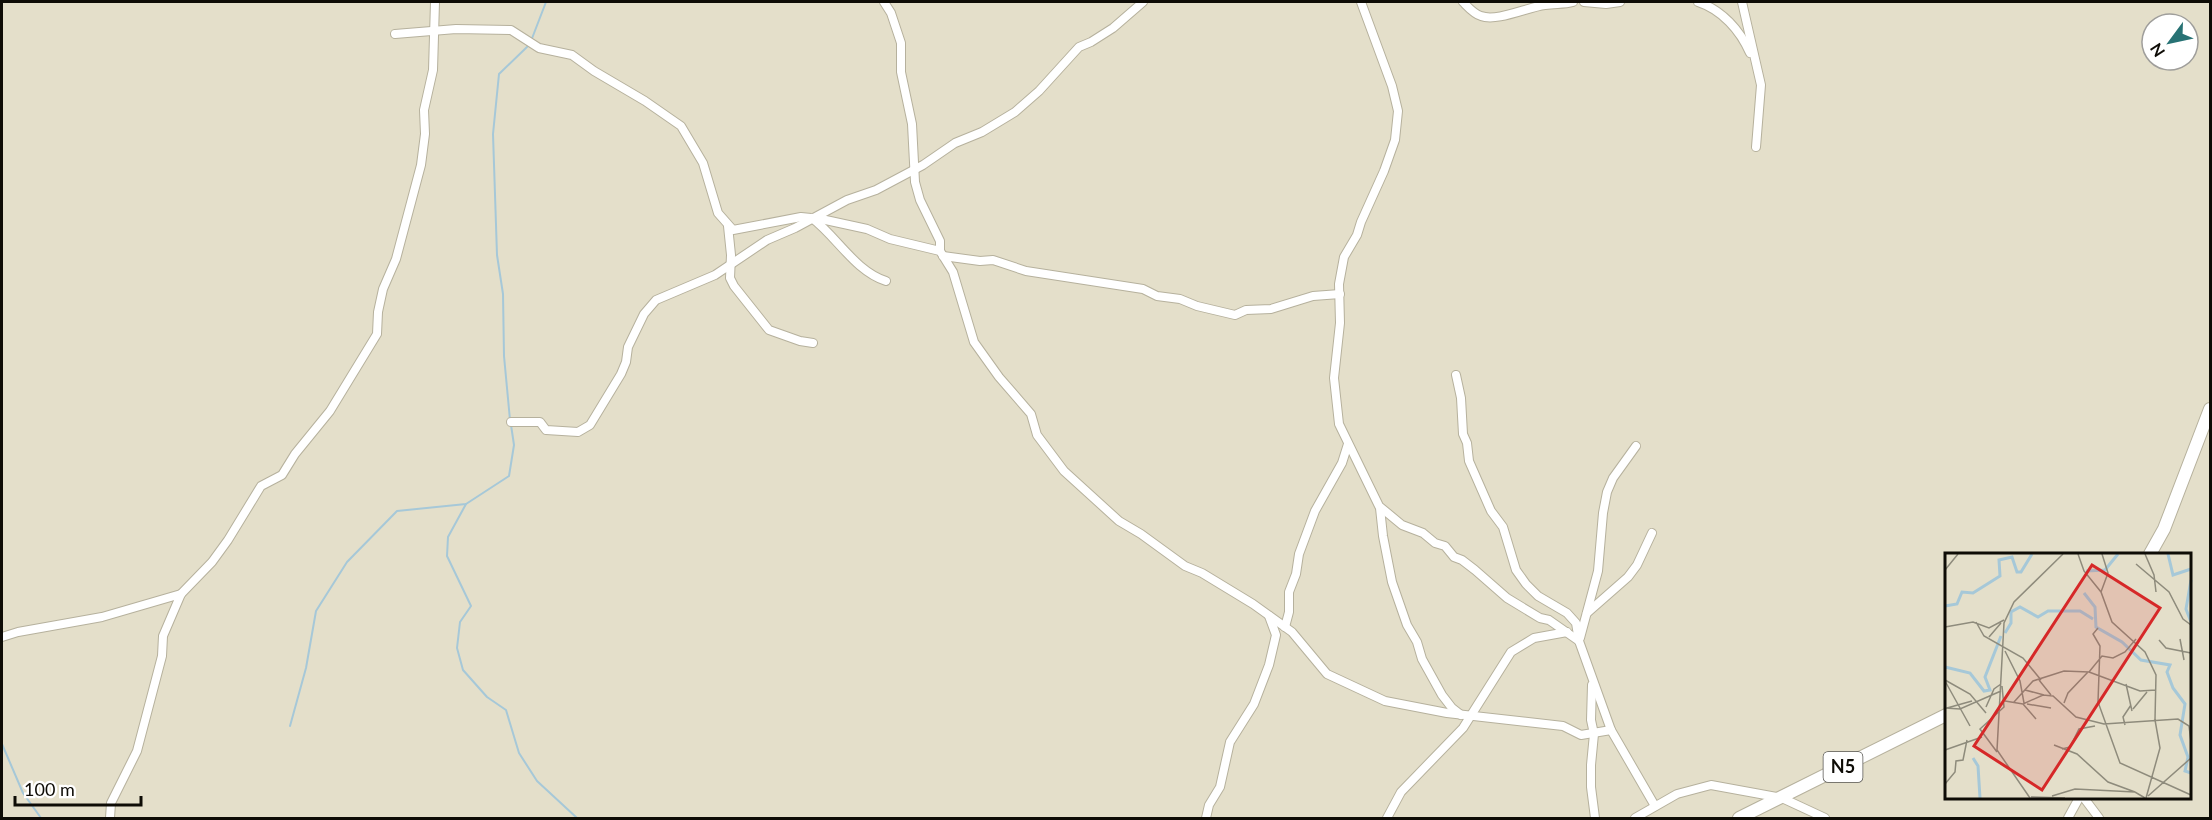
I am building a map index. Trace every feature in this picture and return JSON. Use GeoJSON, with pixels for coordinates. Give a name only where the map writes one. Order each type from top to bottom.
{"type":"FeatureCollection","features":[{"type":"Feature","properties":{"kind":"highway"},"geometry":{"type":"LineString","coordinates":[[2151,553],[2164,529],[2211,409]]}},
{"type":"Feature","properties":{"kind":"highway","name":"N5"},"geometry":{"type":"LineString","coordinates":[[1739,819],[1945,716]]}},
{"type":"Feature","properties":{"kind":"street"},"geometry":{"type":"LineString","coordinates":[[110,819],[111,803],[137,751],[162,656],[163,636],[181,594],[212,562],[261,486],[282,475],[300,447],[330,411],[377,333],[382,289],[396,259],[421,165],[425,134],[424,110],[433,70],[435,2]]}},
{"type":"Feature","properties":{"kind":"street"},"geometry":{"type":"LineString","coordinates":[[884,2],[891,13],[901,43],[901,72],[912,124],[917,192],[940,242],[941,254],[953,272],[974,342],[999,377],[1031,414],[1037,435],[1064,471],[1119,521],[1185,566],[1223,585],[1285,627],[1327,674],[1385,701],[1461,716],[1563,726],[1581,735],[1611,730]]}},
{"type":"Feature","properties":{"kind":"street"},"geometry":{"type":"LineString","coordinates":[[511,422],[540,422],[546,430],[561,432],[578,432],[590,425],[621,374],[626,362],[628,347],[644,314],[656,300],[715,275],[767,240],[847,200],[876,190],[914,170],[955,143],[982,132],[1015,112],[1079,47],[1113,28],[1143,2]]}},
{"type":"Feature","properties":{"kind":"street"},"geometry":{"type":"LineString","coordinates":[[1361,2],[1392,86],[1398,111],[1395,140],[1384,171],[1357,235],[1344,257],[1339,284],[1340,323],[1334,378],[1339,424],[1380,508],[1384,544],[1392,582],[1407,625],[1418,642],[1422,659],[1442,695],[1461,716]]}},
{"type":"Feature","properties":{"kind":"street"},"geometry":{"type":"LineString","coordinates":[[1463,2],[1482,17],[1495,17],[1546,5],[1573,2]]}},
{"type":"Feature","properties":{"kind":"street"},"geometry":{"type":"LineString","coordinates":[[1584,2],[1606,4],[1620,2]]}},
{"type":"Feature","properties":{"kind":"street"},"geometry":{"type":"LineString","coordinates":[[1698,2],[1713,8],[1733,25],[1757,64]]}},
{"type":"Feature","properties":{"kind":"street"},"geometry":{"type":"LineString","coordinates":[[1742,2],[1761,85],[1756,147]]}},
{"type":"Feature","properties":{"kind":"street"},"geometry":{"type":"LineString","coordinates":[[395,34],[483,29],[511,30],[539,48],[572,55],[681,126],[703,163],[718,213],[733,230],[801,217],[812,218],[867,229],[890,239],[941,254],[980,261],[993,260],[1026,271],[1143,288],[1157,296],[1180,299],[1197,306],[1235,315],[1246,310],[1271,309],[1313,296],[1340,294]]}},
{"type":"Feature","properties":{"kind":"street"},"geometry":{"type":"LineString","coordinates":[[812,218],[856,262],[879,279],[886,281]]}},
{"type":"Feature","properties":{"kind":"street"},"geometry":{"type":"LineString","coordinates":[[728,225],[730,278],[734,286],[769,330],[800,342],[813,343]]}},
{"type":"Feature","properties":{"kind":"street"},"geometry":{"type":"LineString","coordinates":[[1456,375],[1461,398],[1463,434],[1467,443],[1469,461],[1491,511],[1503,527],[1516,570],[1538,596],[1567,613],[1576,623],[1579,641],[1611,730],[1655,806]]}},
{"type":"Feature","properties":{"kind":"street"},"geometry":{"type":"LineString","coordinates":[[1285,627],[1289,612],[1289,592],[1296,574],[1299,555],[1315,511],[1342,463],[1348,444]]}},
{"type":"Feature","properties":{"kind":"street"},"geometry":{"type":"LineString","coordinates":[[1579,641],[1598,571],[1607,492],[1613,478],[1636,446]]}},
{"type":"Feature","properties":{"kind":"street"},"geometry":{"type":"LineString","coordinates":[[1380,508],[1402,525],[1423,533],[1436,543],[1445,546],[1454,557],[1475,570],[1507,598],[1579,641]]}},
{"type":"Feature","properties":{"kind":"street"},"geometry":{"type":"LineString","coordinates":[[1586,613],[1628,577],[1637,565],[1652,533]]}},
{"type":"Feature","properties":{"kind":"street"},"geometry":{"type":"LineString","coordinates":[[2,637],[102,617],[181,594]]}},
{"type":"Feature","properties":{"kind":"street"},"geometry":{"type":"LineString","coordinates":[[1206,819],[1209,806],[1220,787],[1230,741],[1254,704],[1269,665],[1276,634],[1269,616]]}},
{"type":"Feature","properties":{"kind":"street"},"geometry":{"type":"LineString","coordinates":[[1387,819],[1401,792],[1472,717],[1511,652],[1534,638],[1567,632]]}},
{"type":"Feature","properties":{"kind":"street"},"geometry":{"type":"LineString","coordinates":[[1592,680],[1591,720],[1594,734],[1591,765],[1595,819]]}},
{"type":"Feature","properties":{"kind":"street"},"geometry":{"type":"LineString","coordinates":[[1635,819],[1677,794],[1711,785],[1782,798],[1825,819]]}},
{"type":"Feature","properties":{"kind":"street"},"geometry":{"type":"LineString","coordinates":[[2068,819],[2078,799]]}},
{"type":"Feature","properties":{"kind":"street"},"geometry":{"type":"LineString","coordinates":[[2085,799],[2099,819]]}},
{"type":"Feature","properties":{"kind":"waterway"},"geometry":{"type":"LineString","coordinates":[[531,41],[546,2]]}},
{"type":"Feature","properties":{"kind":"waterway"},"geometry":{"type":"LineString","coordinates":[[510,420],[504,356],[503,294],[497,255],[493,134],[499,74],[528,46]]}},
{"type":"Feature","properties":{"kind":"waterway"},"geometry":{"type":"LineString","coordinates":[[290,726],[306,668],[316,611],[347,562],[397,511],[466,504],[509,476],[514,445],[511,425]]}},
{"type":"Feature","properties":{"kind":"waterway"},"geometry":{"type":"LineString","coordinates":[[466,504],[448,537],[447,556],[471,606],[460,622],[457,648],[463,670],[487,697],[506,710],[519,753],[537,781],[577,818]]}},
{"type":"Feature","properties":{"kind":"waterway"},"geometry":{"type":"LineString","coordinates":[[2,744],[23,793],[41,818]]}}]}
